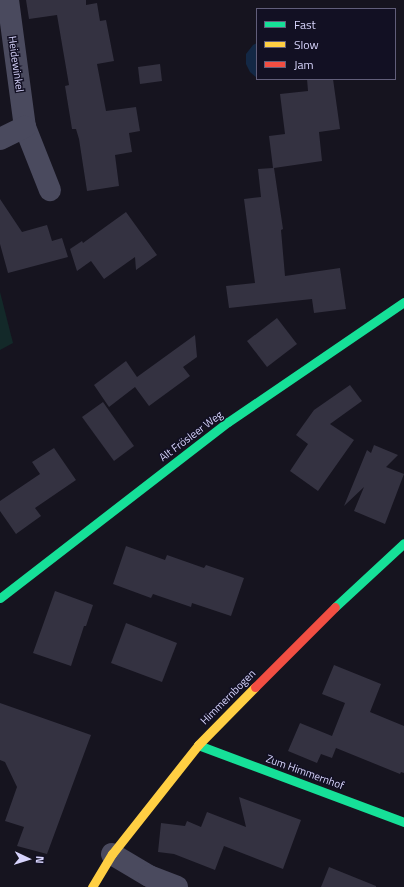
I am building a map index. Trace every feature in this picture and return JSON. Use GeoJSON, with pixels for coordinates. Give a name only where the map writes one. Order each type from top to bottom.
{"type":"FeatureCollection","features":[{"type":"Feature","properties":{"kind":"street","name":"Heidewinkel"},"geometry":{"type":"LineString","coordinates":[[8,0],[25,127],[50,190]]}},
{"type":"Feature","properties":{"kind":"street"},"geometry":{"type":"LineString","coordinates":[[0,139],[25,127]]}},
{"type":"Feature","properties":{"kind":"street","name":"Alt Frösleer Weg"},"geometry":{"type":"LineString","coordinates":[[0,598],[228,422],[404,302]]}},
{"type":"Feature","properties":{"kind":"street","name":"Himmernbogen"},"geometry":{"type":"LineString","coordinates":[[92,887],[112,854],[198,745],[317,624],[404,543]]}},
{"type":"Feature","properties":{"kind":"street","name":"Zum Himmernhof"},"geometry":{"type":"LineString","coordinates":[[198,745],[404,822]]}},
{"type":"Feature","properties":{"kind":"street"},"geometry":{"type":"LineString","coordinates":[[112,854],[149,876],[178,887]]}},
{"type":"Feature","properties":{"kind":"green space"},"geometry":{"type":"Polygon","coordinates":[[[0,292],[13,343],[0,350],[0,292]]]}},
{"type":"Feature","properties":{"kind":"water"},"geometry":{"type":"Polygon","coordinates":[[[256,44],[256,77],[250,72],[246,64],[246,54],[256,44]]]}},
{"type":"Feature","properties":{"kind":"building"},"geometry":{"type":"Polygon","coordinates":[[[26,0],[86,0],[86,5],[97,3],[100,21],[106,20],[114,61],[97,64],[106,111],[136,107],[140,131],[129,133],[132,152],[115,155],[119,186],[87,191],[79,139],[76,129],[72,129],[65,86],[69,85],[57,15],[29,19],[26,0]]]}},
{"type":"Feature","properties":{"kind":"building"},"geometry":{"type":"Polygon","coordinates":[[[160,64],[162,81],[140,84],[138,67],[160,64]]]}},
{"type":"Feature","properties":{"kind":"building"},"geometry":{"type":"Polygon","coordinates":[[[307,80],[333,80],[340,129],[319,132],[322,161],[274,168],[283,229],[281,230],[285,276],[340,268],[346,309],[314,313],[312,299],[229,308],[226,286],[255,283],[244,199],[261,197],[258,169],[273,168],[269,136],[285,134],[280,94],[308,91],[307,80]]]}},
{"type":"Feature","properties":{"kind":"building"},"geometry":{"type":"Polygon","coordinates":[[[0,199],[22,232],[47,225],[52,241],[62,238],[68,257],[8,273],[0,244],[0,199]]]}},
{"type":"Feature","properties":{"kind":"building"},"geometry":{"type":"Polygon","coordinates":[[[126,212],[157,255],[136,270],[135,257],[104,279],[91,261],[77,271],[70,249],[82,241],[83,243],[126,212]]]}},
{"type":"Feature","properties":{"kind":"building"},"geometry":{"type":"Polygon","coordinates":[[[277,318],[297,344],[267,367],[247,341],[277,318]]]}},
{"type":"Feature","properties":{"kind":"building"},"geometry":{"type":"Polygon","coordinates":[[[195,335],[197,357],[183,367],[190,376],[149,406],[135,387],[109,407],[94,385],[126,361],[137,377],[195,335]]]}},
{"type":"Feature","properties":{"kind":"building"},"geometry":{"type":"Polygon","coordinates":[[[350,385],[362,401],[330,424],[354,440],[318,491],[290,471],[308,444],[296,435],[314,410],[350,385]]]}},
{"type":"Feature","properties":{"kind":"building"},"geometry":{"type":"Polygon","coordinates":[[[103,402],[134,446],[114,461],[82,417],[103,402]]]}},
{"type":"Feature","properties":{"kind":"building"},"geometry":{"type":"Polygon","coordinates":[[[374,445],[398,455],[386,467],[404,474],[385,524],[354,511],[364,487],[344,506],[367,450],[371,453],[374,445]]]}},
{"type":"Feature","properties":{"kind":"building"},"geometry":{"type":"Polygon","coordinates":[[[54,448],[76,480],[35,508],[41,516],[16,534],[0,511],[0,501],[40,474],[32,462],[54,448]]]}},
{"type":"Feature","properties":{"kind":"building"},"geometry":{"type":"Polygon","coordinates":[[[126,546],[165,560],[167,555],[204,568],[206,565],[244,578],[231,616],[192,603],[191,607],[153,594],[151,598],[113,584],[126,546]]]}},
{"type":"Feature","properties":{"kind":"building"},"geometry":{"type":"Polygon","coordinates":[[[55,591],[93,605],[86,626],[84,626],[71,666],[33,653],[55,591]]]}},
{"type":"Feature","properties":{"kind":"building"},"geometry":{"type":"Polygon","coordinates":[[[126,623],[177,643],[162,682],[111,663],[126,623]]]}},
{"type":"Feature","properties":{"kind":"building"},"geometry":{"type":"Polygon","coordinates":[[[334,665],[381,684],[370,712],[404,726],[404,773],[401,772],[400,774],[336,748],[332,758],[321,754],[317,763],[288,751],[300,723],[332,736],[345,703],[322,694],[334,665]]]}},
{"type":"Feature","properties":{"kind":"building"},"geometry":{"type":"Polygon","coordinates":[[[0,703],[91,735],[47,854],[17,846],[24,827],[5,821],[17,787],[5,762],[0,760],[0,703]]]}},
{"type":"Feature","properties":{"kind":"building"},"geometry":{"type":"Polygon","coordinates":[[[239,797],[301,820],[283,869],[224,846],[215,870],[174,854],[158,852],[161,823],[185,826],[187,821],[201,827],[207,812],[246,827],[239,797]]]}},
{"type":"Feature","properties":{"kind":"building"},"geometry":{"type":"Polygon","coordinates":[[[329,867],[376,886],[376,887],[321,887],[329,867]]]}},
{"type":"Feature","properties":{"kind":"traffic: fast"},"geometry":{"type":"LineString","coordinates":[[0,598],[228,422],[404,302]]}},
{"type":"Feature","properties":{"kind":"traffic: fast"},"geometry":{"type":"LineString","coordinates":[[335,607],[404,543]]}},
{"type":"Feature","properties":{"kind":"traffic: fast"},"geometry":{"type":"LineString","coordinates":[[198,745],[404,822]]}},
{"type":"Feature","properties":{"kind":"traffic: slow"},"geometry":{"type":"LineString","coordinates":[[92,887],[112,854],[198,745],[255,687]]}},
{"type":"Feature","properties":{"kind":"traffic: jam"},"geometry":{"type":"LineString","coordinates":[[255,687],[335,607]]}}]}
